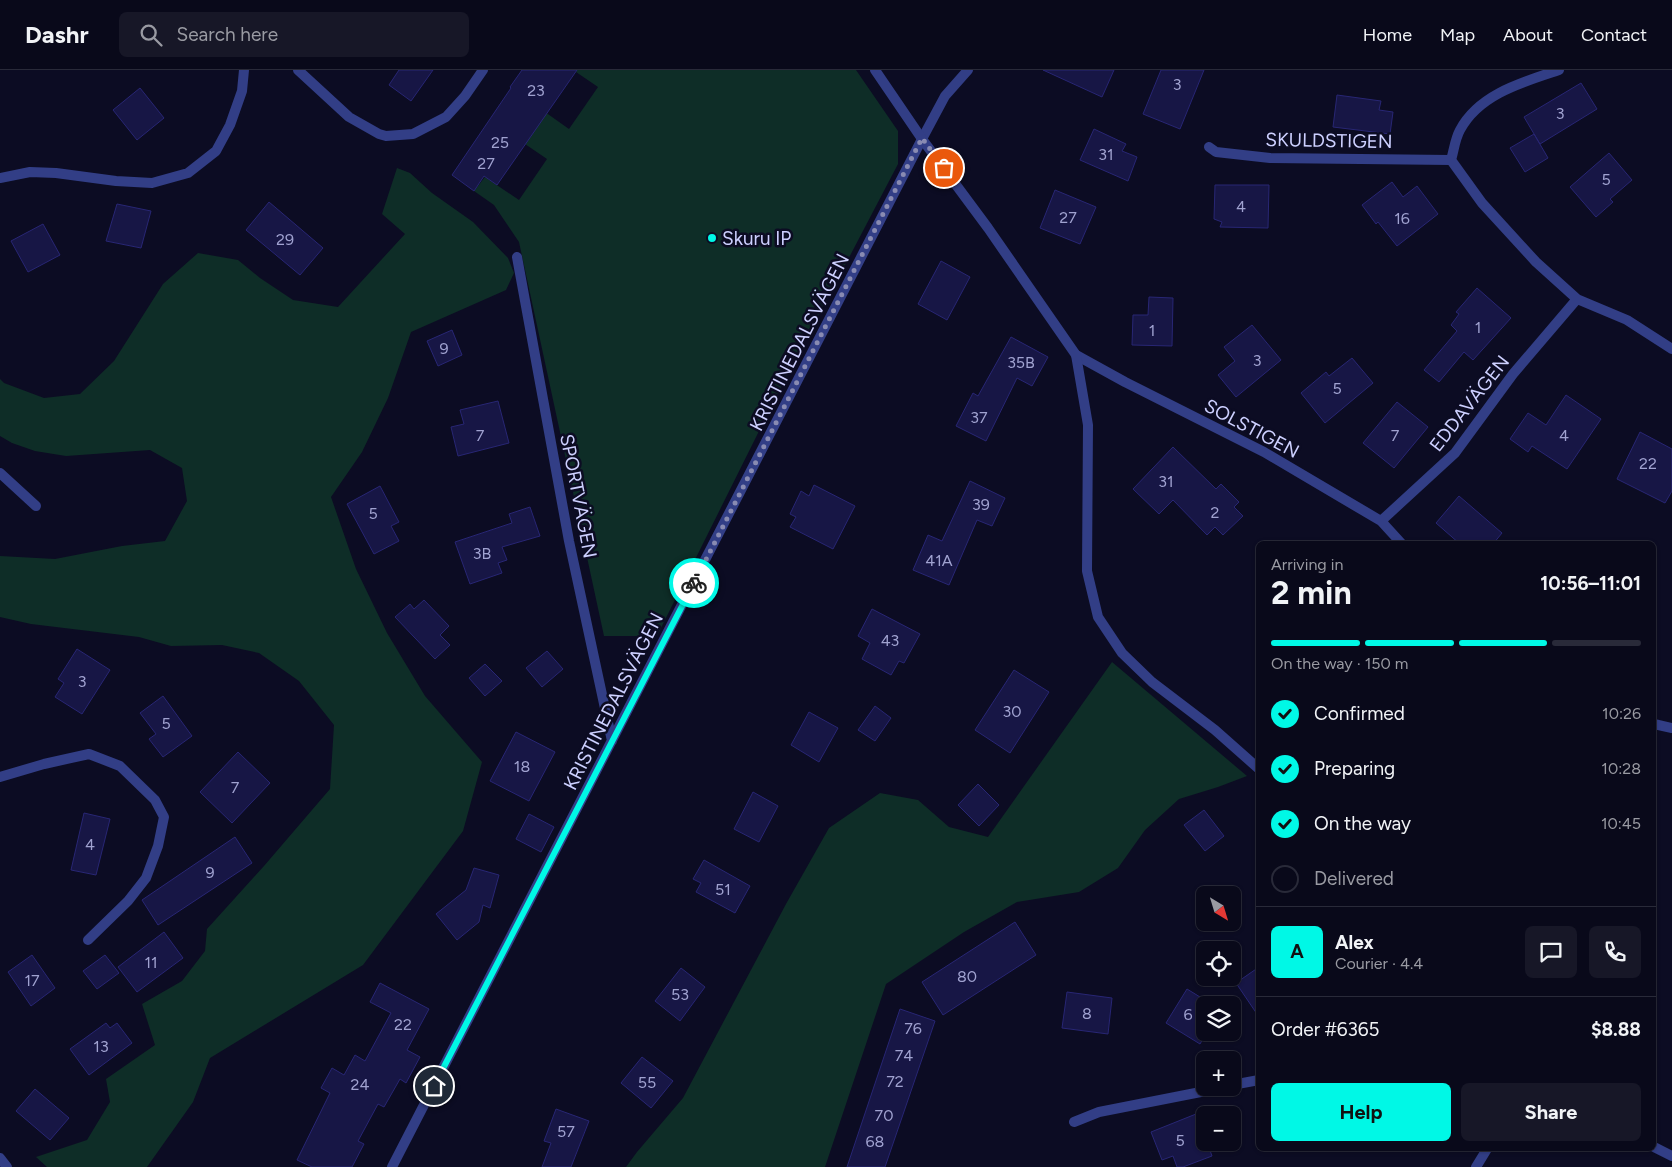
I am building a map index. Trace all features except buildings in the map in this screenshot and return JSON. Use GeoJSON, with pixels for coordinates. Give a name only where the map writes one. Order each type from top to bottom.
{"type":"FeatureCollection","features":[{"type":"Feature","properties":{"kind":"street"},"geometry":{"type":"LineString","coordinates":[[0,178],[30,172],[56,173],[116,182],[152,183],[188,172],[216,151],[242,91],[244,70]]}},
{"type":"Feature","properties":{"kind":"street"},"geometry":{"type":"LineString","coordinates":[[298,70],[349,117],[386,136],[413,134],[446,117],[465,96],[483,70]]}},
{"type":"Feature","properties":{"kind":"street"},"geometry":{"type":"LineString","coordinates":[[875,70],[1076,355],[1088,425],[1087,571],[1098,617],[1122,653],[1152,682],[1215,730],[1256,765]]}},
{"type":"Feature","properties":{"kind":"street","name":"KRISTINEDALSVÄGEN"},"geometry":{"type":"LineString","coordinates":[[392,1167],[922,138],[945,96],[968,70]]}},
{"type":"Feature","properties":{"kind":"street"},"geometry":{"type":"LineString","coordinates":[[1559,70],[1510,87],[1476,108],[1460,131],[1451,160],[1482,202],[1536,262],[1577,299],[1627,320],[1672,349]]}},
{"type":"Feature","properties":{"kind":"street","name":"SKULDSTIGEN"},"geometry":{"type":"LineString","coordinates":[[1208,147],[1216,152],[1270,158],[1451,160]]}},
{"type":"Feature","properties":{"kind":"street","name":"SPORTVÄGEN"},"geometry":{"type":"LineString","coordinates":[[517,257],[569,541],[612,741]]}},
{"type":"Feature","properties":{"kind":"street","name":"EDDAVÄGEN"},"geometry":{"type":"LineString","coordinates":[[1381,521],[1455,453],[1513,374],[1577,299]]}},
{"type":"Feature","properties":{"kind":"street","name":"SOLSTIGEN"},"geometry":{"type":"LineString","coordinates":[[1076,355],[1264,452],[1381,521],[1399,541]]}},
{"type":"Feature","properties":{"kind":"street"},"geometry":{"type":"LineString","coordinates":[[0,472],[36,506]]}},
{"type":"Feature","properties":{"kind":"street"},"geometry":{"type":"LineString","coordinates":[[1656,724],[1672,728]]}},
{"type":"Feature","properties":{"kind":"street"},"geometry":{"type":"LineString","coordinates":[[0,778],[44,764],[89,754],[120,766],[155,800],[164,817],[158,846],[146,878],[128,901],[88,940]]}},
{"type":"Feature","properties":{"kind":"street"},"geometry":{"type":"LineString","coordinates":[[1241,1083],[1256,1081]]}},
{"type":"Feature","properties":{"kind":"street"},"geometry":{"type":"LineString","coordinates":[[1074,1122],[1099,1112],[1196,1093]]}},
{"type":"Feature","properties":{"kind":"street"},"geometry":{"type":"LineString","coordinates":[[1656,1148],[1672,1156]]}},
{"type":"Feature","properties":{"kind":"street"},"geometry":{"type":"LineString","coordinates":[[1476,1167],[1486,1151]]}},
{"type":"Feature","properties":{"kind":"street"},"geometry":{"type":"LineString","coordinates":[[0,1158],[8,1167]]}},
{"type":"Feature","properties":{"kind":"green space"},"geometry":{"type":"Polygon","coordinates":[[[577,70],[856,70],[898,131],[898,164],[775,399],[657,636],[604,636],[519,242],[494,205],[474,191],[485,177],[519,200],[547,159],[525,144],[545,112],[569,129],[598,87],[576,72],[577,70]]]}},
{"type":"Feature","properties":{"kind":"green space"},"geometry":{"type":"Polygon","coordinates":[[[397,168],[410,173],[432,193],[473,222],[508,258],[514,273],[506,290],[411,332],[388,398],[362,452],[331,497],[356,569],[387,633],[425,696],[482,762],[463,831],[363,965],[210,1058],[193,1102],[147,1167],[47,1167],[36,1157],[87,1140],[110,1102],[106,1079],[155,1045],[142,1004],[182,981],[205,951],[207,929],[330,789],[334,725],[299,681],[259,653],[222,645],[171,646],[139,637],[31,624],[0,617],[0,556],[55,559],[122,546],[165,541],[187,501],[182,468],[150,450],[66,456],[35,451],[12,443],[0,436],[0,379],[4,383],[44,398],[80,394],[114,361],[163,284],[198,253],[238,260],[260,278],[293,300],[338,307],[405,234],[382,214],[397,168]]]}},
{"type":"Feature","properties":{"kind":"green space"},"geometry":{"type":"Polygon","coordinates":[[[1112,662],[1247,776],[1179,799],[1145,830],[1118,868],[1079,892],[1017,902],[964,932],[886,984],[825,1167],[626,1167],[683,1098],[786,904],[829,828],[880,793],[918,800],[949,827],[988,837],[1112,662]]]}},
{"type":"Feature","properties":{"kind":"way so far"},"geometry":{"type":"LineString","coordinates":[[694,583],[922,138],[944,168]]}},
{"type":"Feature","properties":{"kind":"place","name":"Skuru IP"},"geometry":{"type":"Point","coordinates":[712,238]}},
{"type":"Feature","properties":{"kind":"route"},"geometry":{"type":"LineString","coordinates":[[434,1086],[694,583]]}}]}
